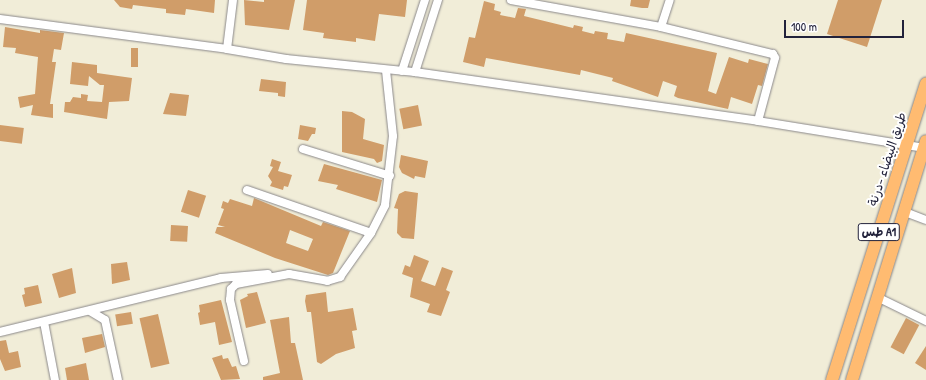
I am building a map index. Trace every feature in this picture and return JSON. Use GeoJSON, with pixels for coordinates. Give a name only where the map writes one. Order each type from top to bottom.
{"type":"FeatureCollection","features":[{"type":"Feature","properties":{"kind":"highway","name":"طريق البيضاء -درنة"},"geometry":{"type":"LineString","coordinates":[[832,380],[926,84]]}},
{"type":"Feature","properties":{"kind":"highway","name":"طس A1"},"geometry":{"type":"LineString","coordinates":[[852,380],[925,145]]}},
{"type":"Feature","properties":{"kind":"street"},"geometry":{"type":"LineString","coordinates":[[227,49],[233,0]]}},
{"type":"Feature","properties":{"kind":"street"},"geometry":{"type":"LineString","coordinates":[[402,71],[425,0]]}},
{"type":"Feature","properties":{"kind":"street"},"geometry":{"type":"LineString","coordinates":[[415,72],[438,0]]}},
{"type":"Feature","properties":{"kind":"street"},"geometry":{"type":"LineString","coordinates":[[511,0],[661,27],[773,54],[774,58],[758,121]]}},
{"type":"Feature","properties":{"kind":"street"},"geometry":{"type":"LineString","coordinates":[[661,27],[670,0]]}},
{"type":"Feature","properties":{"kind":"street"},"geometry":{"type":"LineString","coordinates":[[0,19],[227,49],[286,59],[415,72],[758,121],[906,144],[925,145]]}},
{"type":"Feature","properties":{"kind":"street"},"geometry":{"type":"LineString","coordinates":[[0,332],[221,278],[289,274],[327,281],[340,277],[371,233],[385,205],[390,176],[393,136],[386,70]]}},
{"type":"Feature","properties":{"kind":"street"},"geometry":{"type":"LineString","coordinates":[[303,149],[390,176]]}},
{"type":"Feature","properties":{"kind":"street"},"geometry":{"type":"LineString","coordinates":[[247,190],[371,233]]}},
{"type":"Feature","properties":{"kind":"street"},"geometry":{"type":"LineString","coordinates":[[905,212],[926,220]]}},
{"type":"Feature","properties":{"kind":"street"},"geometry":{"type":"LineString","coordinates":[[244,361],[230,300],[231,289],[236,284],[289,274]]}},
{"type":"Feature","properties":{"kind":"street"},"geometry":{"type":"LineString","coordinates":[[877,297],[926,321]]}},
{"type":"Feature","properties":{"kind":"street"},"geometry":{"type":"LineString","coordinates":[[90,311],[105,320],[118,380]]}},
{"type":"Feature","properties":{"kind":"street"},"geometry":{"type":"LineString","coordinates":[[44,322],[55,380]]}},
{"type":"Feature","properties":{"kind":"building"},"geometry":{"type":"Polygon","coordinates":[[[114,0],[215,0],[214,13],[186,9],[185,15],[166,13],[166,9],[133,5],[132,9],[120,7],[114,0]]]}},
{"type":"Feature","properties":{"kind":"building"},"geometry":{"type":"Polygon","coordinates":[[[244,0],[264,2],[264,0],[295,0],[289,30],[245,25],[244,0]]]}},
{"type":"Feature","properties":{"kind":"building"},"geometry":{"type":"Polygon","coordinates":[[[307,0],[407,0],[405,17],[379,14],[375,41],[356,38],[356,42],[323,38],[324,33],[303,30],[307,0]]]}},
{"type":"Feature","properties":{"kind":"building"},"geometry":{"type":"Polygon","coordinates":[[[631,0],[650,0],[648,8],[642,8],[630,6],[631,0]]]}},
{"type":"Feature","properties":{"kind":"building"},"geometry":{"type":"Polygon","coordinates":[[[838,0],[882,0],[867,47],[827,34],[838,0]]]}},
{"type":"Feature","properties":{"kind":"building"},"geometry":{"type":"Polygon","coordinates":[[[484,1],[495,4],[494,10],[501,12],[500,15],[515,18],[518,8],[526,9],[524,16],[573,28],[574,25],[583,27],[582,31],[594,34],[595,31],[608,33],[607,39],[624,42],[626,33],[717,53],[708,91],[716,94],[729,57],[748,63],[749,59],[768,64],[762,86],[758,85],[752,104],[731,97],[728,109],[678,98],[674,96],[677,86],[663,81],[658,97],[612,81],[613,78],[581,70],[580,75],[486,58],[484,67],[463,62],[469,37],[475,38],[484,1]]]}},
{"type":"Feature","properties":{"kind":"building"},"geometry":{"type":"Polygon","coordinates":[[[5,27],[40,33],[40,30],[64,33],[61,50],[54,49],[52,62],[56,62],[50,104],[53,104],[53,118],[31,115],[33,105],[20,108],[18,97],[35,94],[38,57],[15,53],[16,48],[3,47],[5,27]]]}},
{"type":"Feature","properties":{"kind":"building"},"geometry":{"type":"Polygon","coordinates":[[[131,48],[138,48],[138,67],[131,67],[131,48]]]}},
{"type":"Feature","properties":{"kind":"building"},"geometry":{"type":"Polygon","coordinates":[[[72,62],[97,65],[97,73],[132,78],[129,101],[109,102],[107,119],[64,112],[65,102],[70,102],[73,97],[81,98],[81,94],[88,95],[87,101],[102,102],[104,85],[100,85],[89,76],[88,86],[70,84],[72,62]]]}},
{"type":"Feature","properties":{"kind":"building"},"geometry":{"type":"Polygon","coordinates":[[[261,79],[286,82],[285,97],[278,96],[278,93],[259,91],[261,79]]]}},
{"type":"Feature","properties":{"kind":"building"},"geometry":{"type":"Polygon","coordinates":[[[170,93],[189,95],[186,116],[163,114],[170,93]]]}},
{"type":"Feature","properties":{"kind":"building"},"geometry":{"type":"Polygon","coordinates":[[[418,105],[422,126],[403,129],[399,109],[418,105]]]}},
{"type":"Feature","properties":{"kind":"building"},"geometry":{"type":"Polygon","coordinates":[[[342,111],[352,112],[365,119],[363,139],[384,145],[382,161],[377,163],[374,159],[342,152],[342,111]]]}},
{"type":"Feature","properties":{"kind":"building"},"geometry":{"type":"Polygon","coordinates":[[[0,125],[24,128],[22,144],[0,141],[0,125]]]}},
{"type":"Feature","properties":{"kind":"building"},"geometry":{"type":"Polygon","coordinates":[[[300,125],[316,128],[315,134],[312,134],[308,141],[298,139],[300,125]]]}},
{"type":"Feature","properties":{"kind":"building"},"geometry":{"type":"Polygon","coordinates":[[[401,155],[428,161],[425,178],[415,176],[414,179],[402,173],[399,167],[401,155]]]}},
{"type":"Feature","properties":{"kind":"building"},"geometry":{"type":"Polygon","coordinates":[[[272,159],[281,162],[278,171],[292,175],[288,187],[284,186],[283,190],[270,186],[272,182],[268,176],[273,167],[270,166],[272,159]]]}},
{"type":"Feature","properties":{"kind":"building"},"geometry":{"type":"Polygon","coordinates":[[[324,164],[382,180],[377,202],[336,189],[338,185],[318,181],[324,164]]]}},
{"type":"Feature","properties":{"kind":"building"},"geometry":{"type":"Polygon","coordinates":[[[188,190],[206,196],[199,218],[181,212],[188,190]]]}},
{"type":"Feature","properties":{"kind":"building"},"geometry":{"type":"Polygon","coordinates":[[[405,191],[418,193],[414,239],[402,238],[397,233],[398,209],[394,208],[399,194],[405,191]]]}},
{"type":"Feature","properties":{"kind":"building"},"geometry":{"type":"Polygon","coordinates":[[[254,198],[321,226],[323,222],[350,231],[333,273],[328,275],[275,258],[215,233],[217,227],[225,227],[218,225],[224,209],[221,208],[223,201],[228,203],[230,199],[252,206],[254,198]],[[290,230],[286,243],[308,251],[313,239],[290,230]]]}},
{"type":"Feature","properties":{"kind":"building"},"geometry":{"type":"Polygon","coordinates":[[[171,225],[188,226],[187,242],[170,241],[171,225]]]}},
{"type":"Feature","properties":{"kind":"building"},"geometry":{"type":"Polygon","coordinates":[[[414,255],[429,261],[421,281],[435,286],[442,267],[453,271],[446,290],[450,292],[441,316],[427,312],[430,304],[410,297],[413,278],[402,274],[405,265],[410,267],[414,255]]]}},
{"type":"Feature","properties":{"kind":"building"},"geometry":{"type":"Polygon","coordinates":[[[127,262],[130,280],[112,284],[111,264],[127,262]]]}},
{"type":"Feature","properties":{"kind":"building"},"geometry":{"type":"Polygon","coordinates":[[[72,268],[76,293],[59,298],[52,274],[72,268]]]}},
{"type":"Feature","properties":{"kind":"building"},"geometry":{"type":"Polygon","coordinates":[[[38,285],[42,303],[25,307],[22,295],[25,294],[24,288],[38,285]]]}},
{"type":"Feature","properties":{"kind":"building"},"geometry":{"type":"Polygon","coordinates":[[[257,292],[266,323],[246,328],[240,300],[248,296],[247,294],[257,292]]]}},
{"type":"Feature","properties":{"kind":"building"},"geometry":{"type":"Polygon","coordinates":[[[326,292],[328,312],[353,308],[357,330],[352,331],[355,348],[336,354],[321,364],[317,362],[311,312],[307,312],[305,301],[306,295],[326,292]]]}},
{"type":"Feature","properties":{"kind":"building"},"geometry":{"type":"Polygon","coordinates":[[[221,300],[232,342],[219,345],[215,322],[200,325],[198,313],[200,312],[199,305],[221,300]]]}},
{"type":"Feature","properties":{"kind":"building"},"geometry":{"type":"Polygon","coordinates":[[[131,312],[133,324],[117,326],[115,315],[131,312]]]}},
{"type":"Feature","properties":{"kind":"building"},"geometry":{"type":"Polygon","coordinates":[[[158,314],[169,364],[151,368],[139,318],[158,314]]]}},
{"type":"Feature","properties":{"kind":"building"},"geometry":{"type":"Polygon","coordinates":[[[289,317],[291,343],[295,343],[303,380],[263,380],[263,377],[280,373],[270,320],[289,317]]]}},
{"type":"Feature","properties":{"kind":"building"},"geometry":{"type":"Polygon","coordinates":[[[906,318],[919,325],[904,354],[891,347],[906,318]]]}},
{"type":"Feature","properties":{"kind":"building"},"geometry":{"type":"Polygon","coordinates":[[[102,334],[105,347],[85,353],[82,338],[102,334]]]}},
{"type":"Feature","properties":{"kind":"building"},"geometry":{"type":"Polygon","coordinates":[[[6,340],[9,353],[18,351],[21,367],[5,371],[0,359],[0,341],[6,340]]]}},
{"type":"Feature","properties":{"kind":"building"},"geometry":{"type":"Polygon","coordinates":[[[926,346],[926,370],[915,363],[926,346]]]}},
{"type":"Feature","properties":{"kind":"building"},"geometry":{"type":"Polygon","coordinates":[[[222,355],[223,359],[228,358],[232,367],[236,366],[240,379],[221,380],[212,358],[222,355]]]}},
{"type":"Feature","properties":{"kind":"building"},"geometry":{"type":"Polygon","coordinates":[[[86,363],[89,380],[67,380],[65,368],[86,363]]]}}]}
